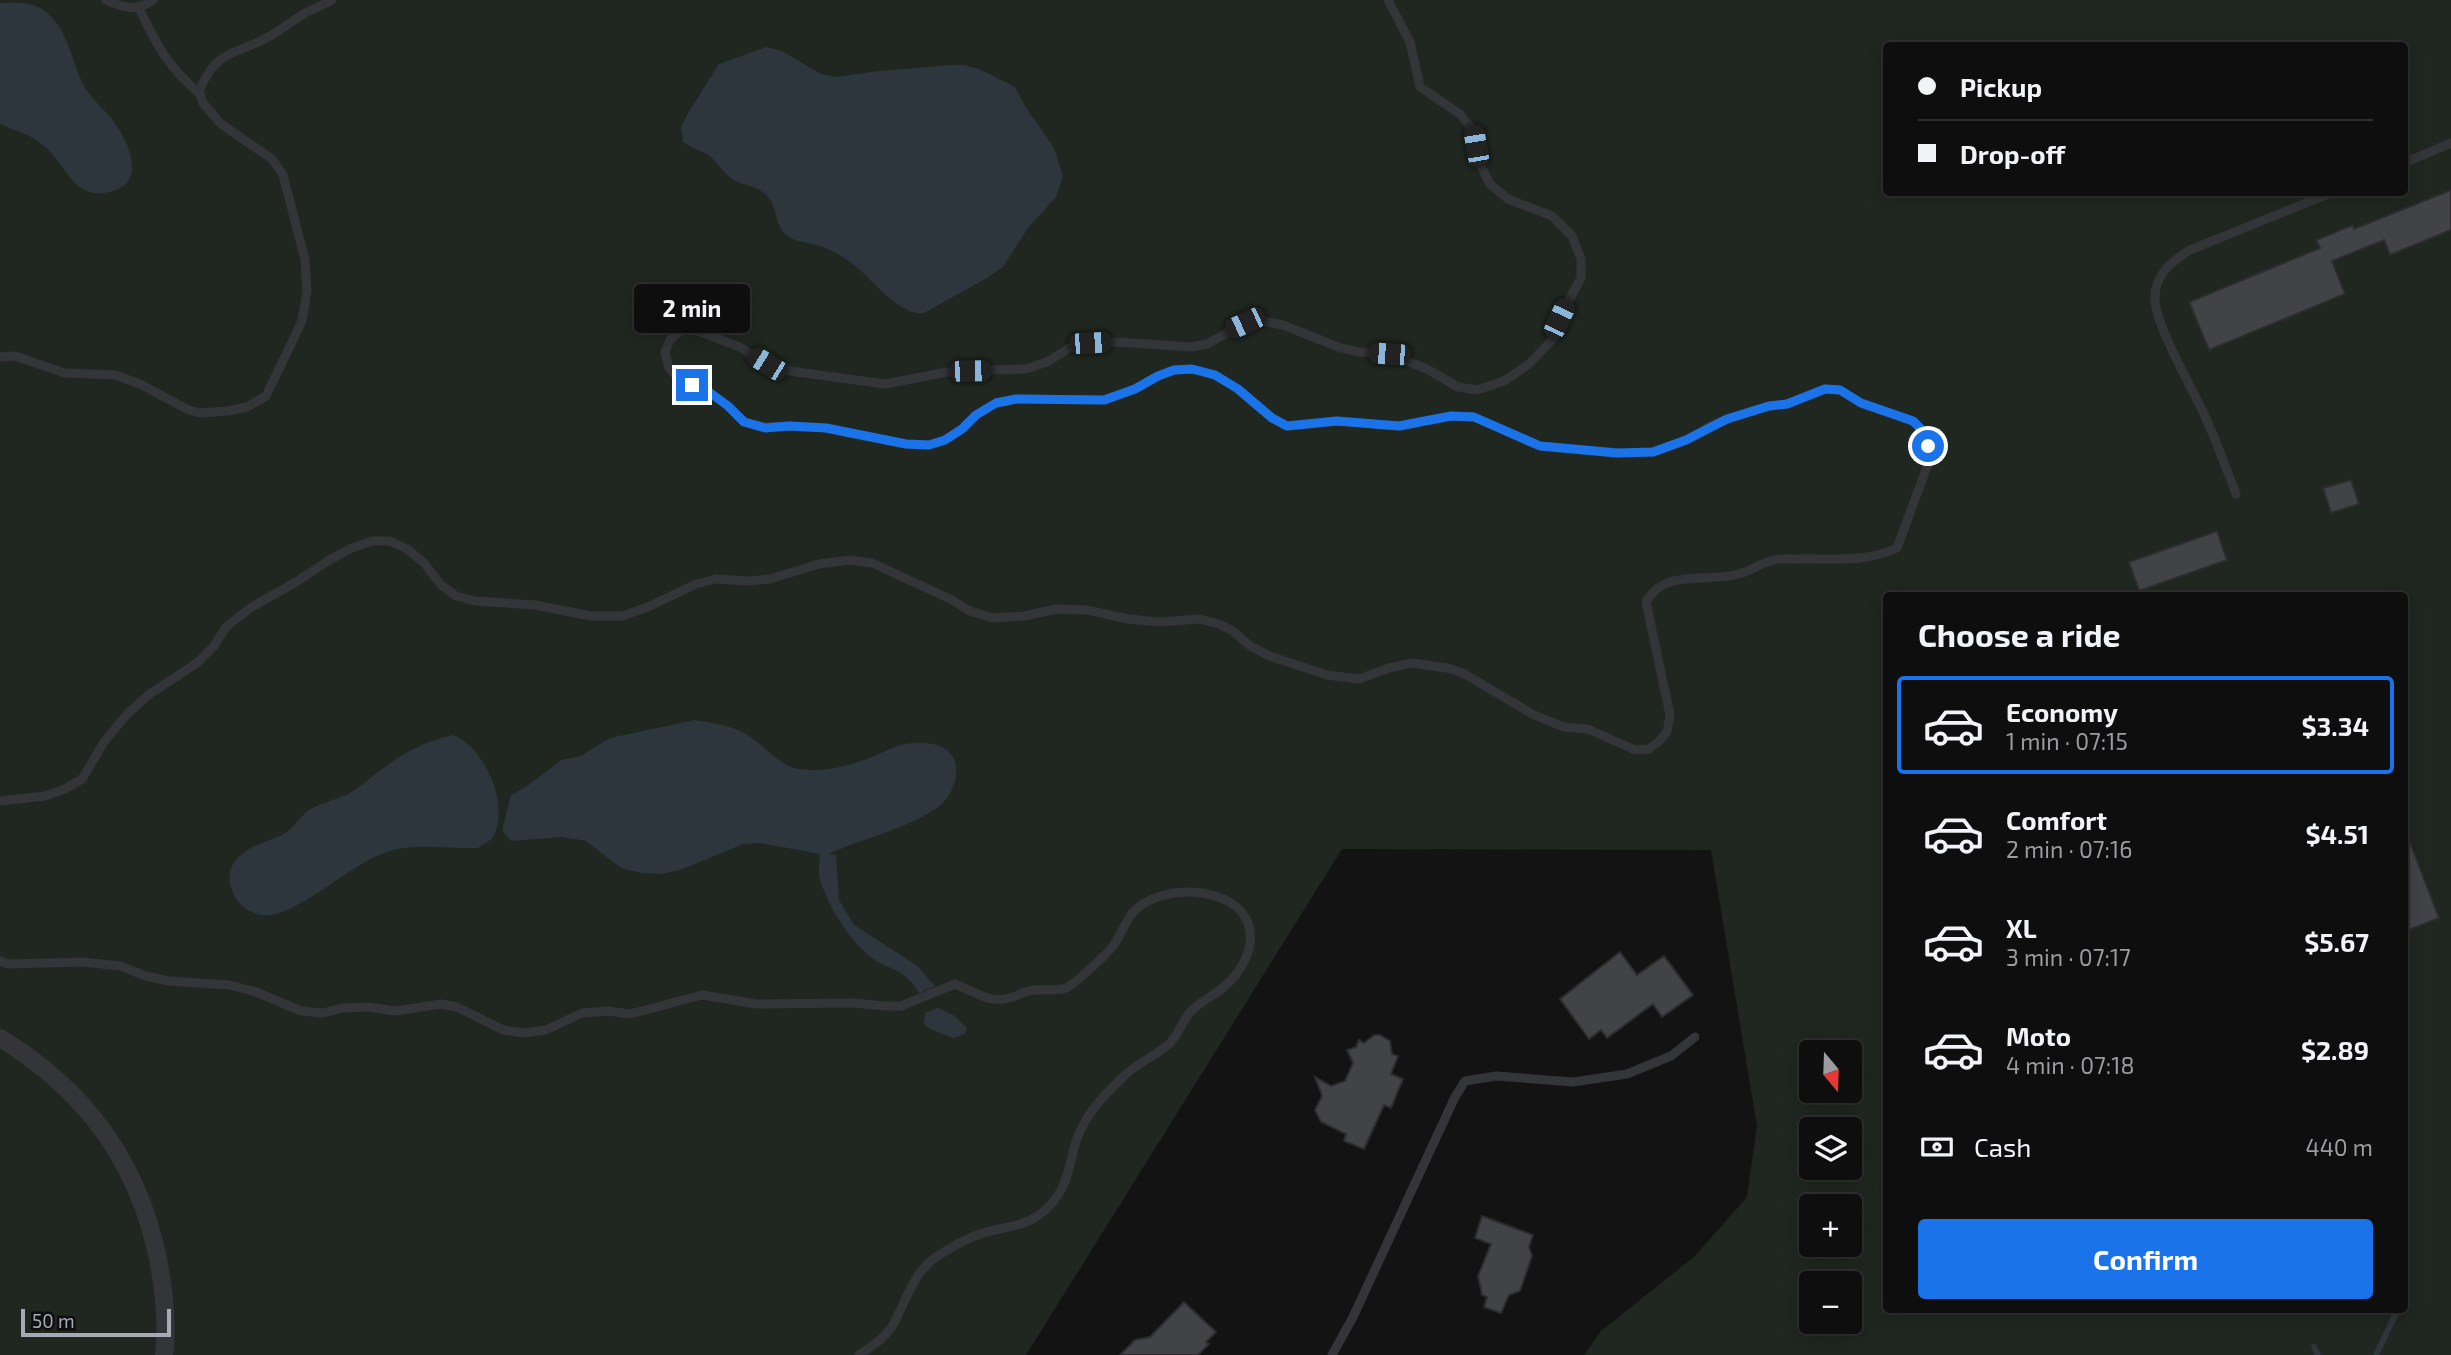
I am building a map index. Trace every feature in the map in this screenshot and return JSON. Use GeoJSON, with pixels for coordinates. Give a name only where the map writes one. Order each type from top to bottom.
{"type":"FeatureCollection","features":[{"type":"Feature","properties":{"kind":"street"},"geometry":{"type":"LineString","coordinates":[[0,1038],[31,1057],[72,1092],[105,1132],[132,1177],[151,1226],[164,1288],[164,1355]]}},
{"type":"Feature","properties":{"kind":"lane"},"geometry":{"type":"LineString","coordinates":[[106,0],[121,7],[139,8],[153,0]]}},
{"type":"Feature","properties":{"kind":"lane"},"geometry":{"type":"LineString","coordinates":[[0,357],[15,356],[65,373],[116,375],[200,413],[247,407],[266,396],[302,321],[307,291],[305,260],[283,175],[272,159],[221,124],[204,103],[200,91],[206,74],[216,61],[236,49],[268,37],[307,12],[332,0]]}},
{"type":"Feature","properties":{"kind":"lane"},"geometry":{"type":"LineString","coordinates":[[0,801],[45,796],[82,779],[104,742],[128,713],[151,693],[197,663],[214,646],[226,627],[250,608],[331,559],[372,541],[390,541],[407,549],[424,563],[441,585],[456,596],[475,601],[516,603],[591,616],[622,616],[696,584],[716,579],[770,579],[819,564],[850,560],[872,563],[970,611],[992,618],[1024,616],[1056,608],[1087,610],[1128,619],[1160,622],[1199,619],[1233,631],[1250,646],[1269,656],[1327,675],[1359,679],[1412,663],[1447,668],[1463,673],[1534,715],[1564,727],[1588,729],[1635,750],[1649,749],[1667,732],[1670,715],[1646,602],[1652,591],[1679,579],[1737,575],[1773,560],[1854,559],[1881,556],[1897,548],[1928,464],[1926,438],[1913,421],[1861,403],[1840,390],[1825,389],[1787,404],[1769,406],[1727,419],[1686,440],[1653,452],[1606,452],[1540,446],[1474,417],[1451,416],[1399,426],[1337,421],[1287,426],[1272,418],[1238,389],[1215,375],[1192,369],[1174,370],[1135,389],[1104,400],[1016,399],[996,403],[945,440],[918,445],[826,428],[765,428],[744,422],[709,392],[679,379],[669,368],[665,352],[670,340],[679,332],[690,328],[740,347],[767,364],[790,371],[885,384],[953,371],[1026,369],[1047,362],[1071,347],[1090,343],[1118,342],[1191,347],[1207,344],[1245,323],[1263,321],[1283,325],[1338,347],[1358,352],[1389,354],[1427,369],[1458,387],[1477,390],[1504,380],[1529,364],[1552,340],[1581,278],[1581,259],[1572,236],[1552,216],[1508,199],[1490,184],[1479,162],[1474,131],[1460,114],[1420,87],[1410,42],[1388,0]]}},
{"type":"Feature","properties":{"kind":"lane"},"geometry":{"type":"LineString","coordinates":[[139,8],[163,55],[179,77],[201,96]]}},
{"type":"Feature","properties":{"kind":"lane"},"geometry":{"type":"LineString","coordinates":[[2408,161],[2451,143]]}},
{"type":"Feature","properties":{"kind":"lane"},"geometry":{"type":"LineString","coordinates":[[2236,494],[2206,417],[2165,330],[2155,301],[2157,283],[2168,264],[2190,250],[2323,196]]}},
{"type":"Feature","properties":{"kind":"lane"},"geometry":{"type":"LineString","coordinates":[[0,961],[8,964],[83,962],[120,966],[168,981],[229,985],[256,992],[301,1011],[323,1013],[342,1008],[368,1007],[395,1010],[441,1004],[457,1007],[503,1030],[524,1033],[546,1030],[582,1013],[608,1011],[630,1014],[702,995],[757,1004],[854,1003],[901,1006],[955,984],[995,1001],[1028,991],[1066,988],[1112,948],[1130,914],[1144,903],[1183,891],[1200,892],[1236,904],[1245,916],[1251,932],[1250,948],[1239,970],[1225,986],[1191,1012],[1172,1041],[1129,1071],[1088,1114],[1077,1136],[1066,1181],[1057,1198],[1043,1213],[1027,1222],[1009,1229],[971,1237],[933,1259],[920,1272],[889,1331],[859,1355]]}},
{"type":"Feature","properties":{"kind":"lane"},"geometry":{"type":"LineString","coordinates":[[1332,1355],[1353,1317],[1455,1097],[1465,1081],[1496,1076],[1573,1082],[1627,1074],[1671,1056],[1695,1037]]}},
{"type":"Feature","properties":{"kind":"shaded area"},"geometry":{"type":"Polygon","coordinates":[[[0,0],[2451,0],[2451,1355],[1584,1355],[1601,1331],[1695,1256],[1747,1197],[1757,1126],[1711,850],[1342,849],[1026,1355],[0,1355],[0,0]]]}},
{"type":"Feature","properties":{"kind":"shaded area"},"geometry":{"type":"Polygon","coordinates":[[[0,3],[37,6],[59,26],[82,82],[113,121],[130,152],[132,171],[123,186],[113,191],[89,192],[72,180],[43,145],[0,124],[0,3]]]}},
{"type":"Feature","properties":{"kind":"shaded area"},"geometry":{"type":"Polygon","coordinates":[[[766,47],[782,51],[821,74],[835,77],[964,65],[979,69],[1015,87],[1054,148],[1063,176],[1056,197],[1028,228],[1003,267],[924,313],[904,308],[843,257],[786,235],[779,226],[772,202],[764,193],[734,180],[707,154],[683,142],[681,127],[719,64],[766,47]]]}},
{"type":"Feature","properties":{"kind":"shaded area"},"geometry":{"type":"Polygon","coordinates":[[[695,720],[740,731],[784,764],[799,769],[817,770],[846,766],[897,746],[913,743],[937,745],[951,754],[955,762],[956,779],[948,796],[937,808],[899,828],[829,854],[836,855],[839,900],[854,925],[916,965],[935,986],[919,993],[902,974],[872,958],[855,942],[833,910],[822,887],[819,873],[820,854],[760,843],[743,844],[683,869],[661,874],[641,873],[621,868],[586,841],[562,837],[511,841],[502,830],[511,795],[561,760],[581,756],[610,738],[695,720]]]}},
{"type":"Feature","properties":{"kind":"shaded area"},"geometry":{"type":"Polygon","coordinates":[[[453,735],[475,752],[492,779],[499,811],[497,825],[489,841],[478,848],[419,847],[384,853],[356,867],[307,900],[276,914],[254,913],[239,903],[229,877],[233,864],[246,851],[286,833],[309,810],[348,794],[410,751],[453,735]]]}},
{"type":"Feature","properties":{"kind":"shaded area"},"geometry":{"type":"Polygon","coordinates":[[[938,1008],[955,1016],[967,1028],[965,1034],[953,1038],[924,1024],[925,1013],[938,1008]]]}},
{"type":"Feature","properties":{"kind":"building"},"geometry":{"type":"Polygon","coordinates":[[[2451,190],[2451,230],[2390,255],[2384,240],[2332,261],[2345,294],[2209,350],[2189,302],[2320,248],[2316,240],[2353,225],[2354,229],[2451,190]]]}},
{"type":"Feature","properties":{"kind":"building"},"geometry":{"type":"Polygon","coordinates":[[[2351,480],[2359,504],[2331,513],[2323,488],[2351,480]]]}},
{"type":"Feature","properties":{"kind":"building"},"geometry":{"type":"Polygon","coordinates":[[[2217,531],[2227,560],[2139,591],[2129,562],[2217,531]]]}},
{"type":"Feature","properties":{"kind":"building"},"geometry":{"type":"Polygon","coordinates":[[[2408,837],[2439,918],[2408,930],[2408,837]]]}},
{"type":"Feature","properties":{"kind":"building"},"geometry":{"type":"Polygon","coordinates":[[[1620,952],[1637,975],[1664,956],[1693,995],[1662,1017],[1653,1004],[1607,1038],[1601,1030],[1589,1039],[1560,999],[1620,952]]]}},
{"type":"Feature","properties":{"kind":"building"},"geometry":{"type":"Polygon","coordinates":[[[1374,1035],[1380,1035],[1390,1041],[1392,1054],[1398,1056],[1391,1074],[1403,1079],[1391,1108],[1384,1105],[1364,1149],[1344,1141],[1346,1134],[1321,1122],[1315,1110],[1322,1096],[1315,1077],[1331,1086],[1345,1081],[1353,1063],[1347,1050],[1356,1047],[1359,1040],[1364,1043],[1374,1035]]]}},
{"type":"Feature","properties":{"kind":"building"},"geometry":{"type":"Polygon","coordinates":[[[1482,1216],[1533,1235],[1529,1247],[1532,1256],[1520,1291],[1509,1295],[1501,1313],[1484,1307],[1487,1297],[1482,1295],[1478,1276],[1491,1244],[1475,1238],[1482,1216]]]}},
{"type":"Feature","properties":{"kind":"building"},"geometry":{"type":"Polygon","coordinates":[[[1184,1302],[1216,1332],[1198,1355],[1120,1355],[1135,1340],[1150,1337],[1184,1302]]]}},
{"type":"Feature","properties":{"kind":"waterway"},"geometry":{"type":"LineString","coordinates":[[2376,1355],[2396,1313]]}},
{"type":"Feature","properties":{"kind":"waterway"},"geometry":{"type":"LineString","coordinates":[[2314,1347],[2318,1355]]}},
{"type":"Feature","properties":{"kind":"route"},"geometry":{"type":"LineString","coordinates":[[692,385],[709,392],[744,422],[765,428],[826,428],[906,444],[929,445],[945,440],[996,403],[1016,399],[1104,400],[1135,389],[1174,370],[1192,369],[1215,375],[1238,389],[1272,418],[1287,426],[1337,421],[1399,426],[1451,416],[1474,417],[1540,446],[1617,453],[1653,452],[1686,440],[1727,419],[1769,406],[1787,404],[1825,389],[1840,390],[1861,403],[1913,421],[1923,431],[1928,446]]}}]}
